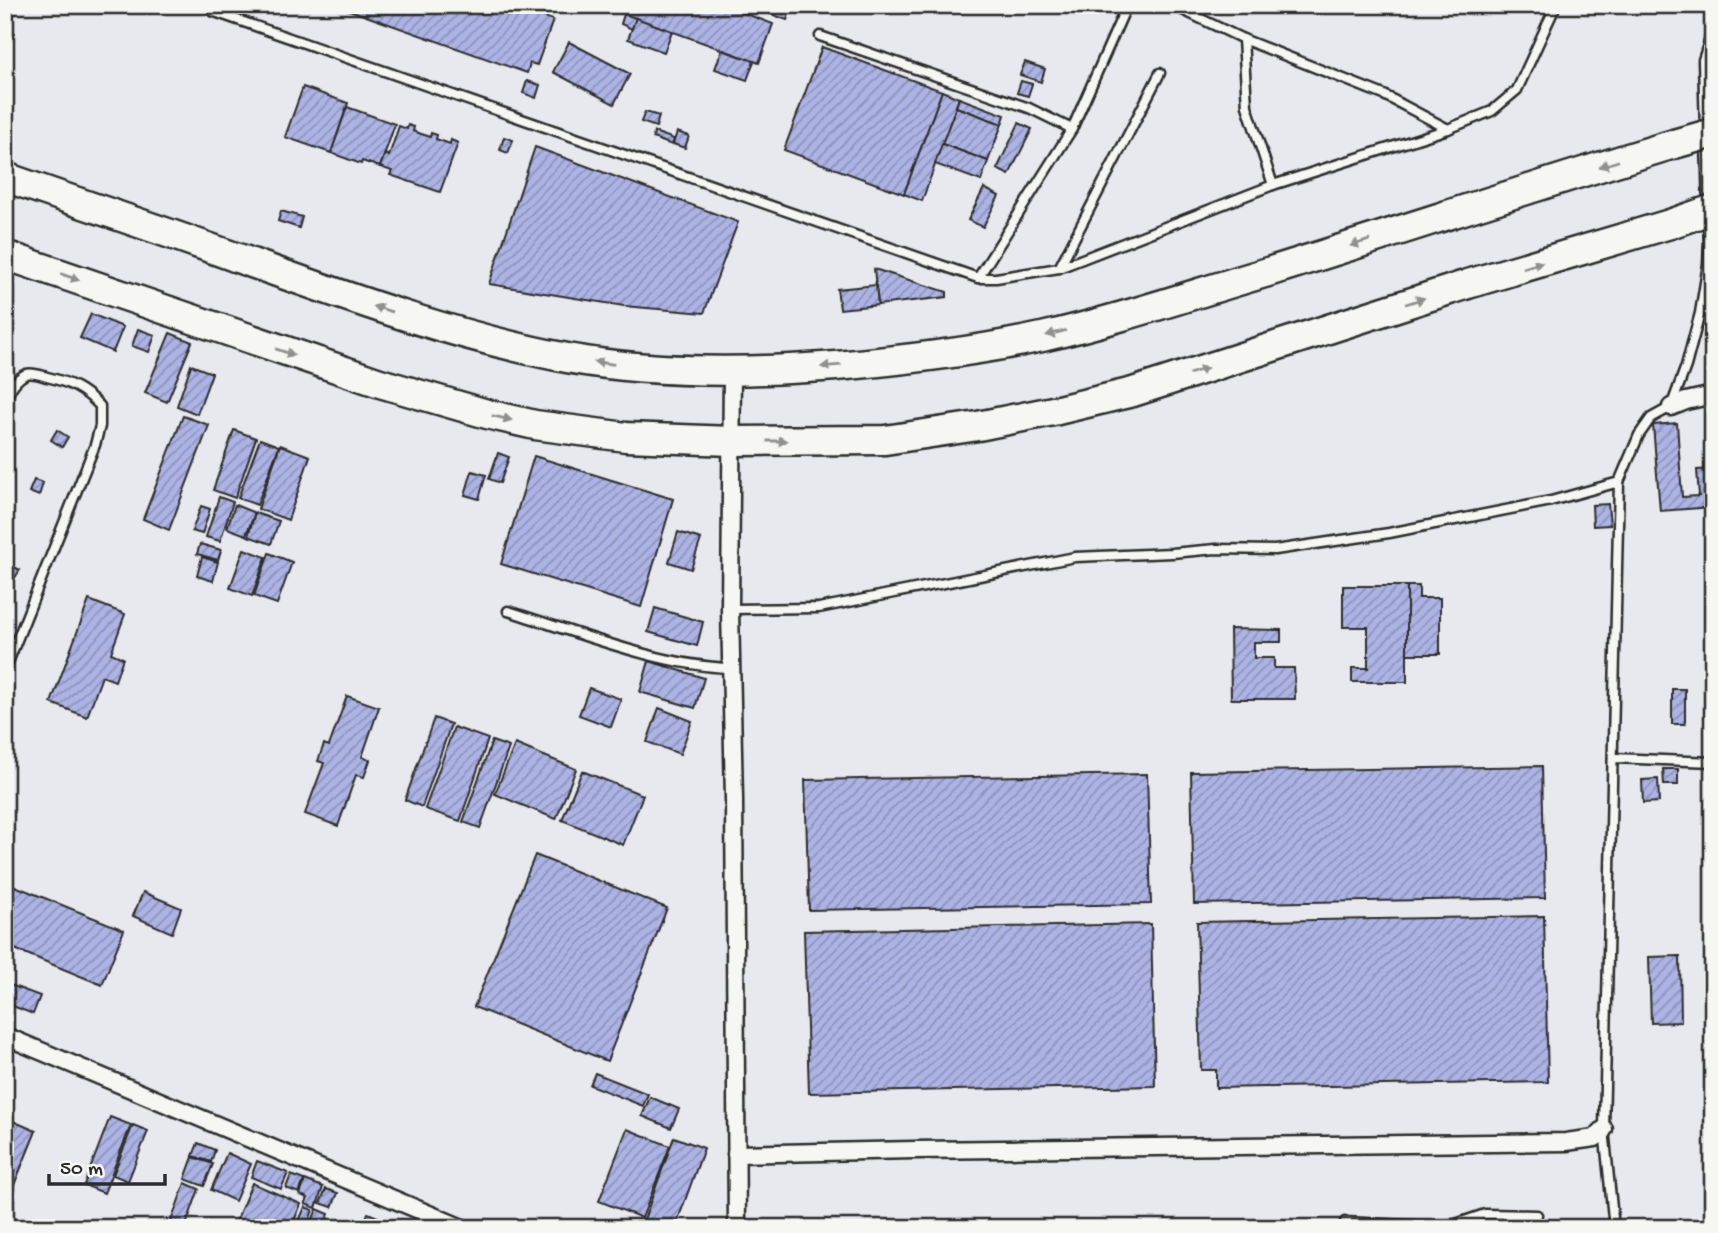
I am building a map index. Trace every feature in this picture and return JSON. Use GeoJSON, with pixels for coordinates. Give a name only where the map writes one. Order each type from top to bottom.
{"type":"FeatureCollection","features":[{"type":"Feature","properties":{"kind":"highway"},"geometry":{"type":"LineString","coordinates":[[5,177],[448,330],[593,362],[629,367],[732,372],[903,360],[1043,337],[1122,316],[1713,133]]}},
{"type":"Feature","properties":{"kind":"highway"},"geometry":{"type":"LineString","coordinates":[[5,255],[380,383],[487,414],[578,433],[625,438],[732,442],[885,440],[956,430],[1058,410],[1133,391],[1713,209]]}},
{"type":"Feature","properties":{"kind":"street"},"geometry":{"type":"LineString","coordinates":[[732,372],[730,609],[737,1228]]}},
{"type":"Feature","properties":{"kind":"street"},"geometry":{"type":"LineString","coordinates":[[1671,407],[1713,395]]}},
{"type":"Feature","properties":{"kind":"street"},"geometry":{"type":"LineString","coordinates":[[5,1036],[462,1228]]}},
{"type":"Feature","properties":{"kind":"street"},"geometry":{"type":"LineString","coordinates":[[736,1154],[1566,1142],[1595,1138],[1604,1129]]}},
{"type":"Feature","properties":{"kind":"lane"},"geometry":{"type":"LineString","coordinates":[[978,278],[1072,129],[1127,5]]}},
{"type":"Feature","properties":{"kind":"lane"},"geometry":{"type":"LineString","coordinates":[[1172,5],[1243,39],[1373,90],[1448,129]]}},
{"type":"Feature","properties":{"kind":"lane"},"geometry":{"type":"LineString","coordinates":[[212,11],[978,278],[996,278],[1059,268],[1273,185],[1448,129],[1492,111],[1517,90],[1556,5]]}},
{"type":"Feature","properties":{"kind":"lane"},"geometry":{"type":"LineString","coordinates":[[1614,1228],[1604,1129],[1619,482],[1630,454],[1651,418],[1671,407],[1686,366],[1700,313],[1708,264],[1703,60],[1713,29]]}},
{"type":"Feature","properties":{"kind":"lane"},"geometry":{"type":"LineString","coordinates":[[820,36],[1029,108],[1072,129]]}},
{"type":"Feature","properties":{"kind":"lane"},"geometry":{"type":"LineString","coordinates":[[1243,39],[1247,106],[1273,185]]}},
{"type":"Feature","properties":{"kind":"lane"},"geometry":{"type":"LineString","coordinates":[[1059,268],[1160,73]]}},
{"type":"Feature","properties":{"kind":"lane"},"geometry":{"type":"LineString","coordinates":[[5,400],[17,379],[31,373],[69,382],[88,393],[100,406],[100,426],[95,445],[5,670]]}},
{"type":"Feature","properties":{"kind":"lane"},"geometry":{"type":"LineString","coordinates":[[730,609],[819,608],[1074,557],[1216,549],[1275,550],[1389,533],[1551,501],[1619,482]]}},
{"type":"Feature","properties":{"kind":"lane"},"geometry":{"type":"LineString","coordinates":[[509,611],[635,650],[696,664],[731,668]]}},
{"type":"Feature","properties":{"kind":"lane"},"geometry":{"type":"LineString","coordinates":[[1612,758],[1713,762]]}},
{"type":"Feature","properties":{"kind":"lane"},"geometry":{"type":"LineString","coordinates":[[1344,1228],[1345,1222],[1447,1227],[1485,1214],[1537,1215]]}},
{"type":"Feature","properties":{"kind":"building"},"geometry":{"type":"Polygon","coordinates":[[[335,5],[511,5],[553,20],[537,65],[530,63],[527,73],[335,5]]]}},
{"type":"Feature","properties":{"kind":"building"},"geometry":{"type":"Polygon","coordinates":[[[628,5],[722,5],[773,24],[759,63],[624,14],[628,5]]]}},
{"type":"Feature","properties":{"kind":"building"},"geometry":{"type":"Polygon","coordinates":[[[746,5],[792,5],[787,20],[746,5]]]}},
{"type":"Feature","properties":{"kind":"building"},"geometry":{"type":"Polygon","coordinates":[[[624,14],[636,18],[632,29],[621,24],[624,14]]]}},
{"type":"Feature","properties":{"kind":"building"},"geometry":{"type":"Polygon","coordinates":[[[636,18],[672,31],[664,52],[628,39],[636,18]]]}},
{"type":"Feature","properties":{"kind":"building"},"geometry":{"type":"Polygon","coordinates":[[[569,42],[630,74],[614,104],[553,72],[569,42]]]}},
{"type":"Feature","properties":{"kind":"building"},"geometry":{"type":"Polygon","coordinates":[[[822,47],[942,91],[904,194],[784,150],[822,47]]]}},
{"type":"Feature","properties":{"kind":"building"},"geometry":{"type":"Polygon","coordinates":[[[722,50],[754,61],[747,80],[715,69],[722,50]]]}},
{"type":"Feature","properties":{"kind":"building"},"geometry":{"type":"Polygon","coordinates":[[[1025,62],[1045,69],[1041,82],[1020,75],[1025,62]]]}},
{"type":"Feature","properties":{"kind":"building"},"geometry":{"type":"Polygon","coordinates":[[[527,81],[540,85],[536,98],[523,93],[527,81]]]}},
{"type":"Feature","properties":{"kind":"building"},"geometry":{"type":"Polygon","coordinates":[[[1021,81],[1032,84],[1028,96],[1017,93],[1021,81]]]}},
{"type":"Feature","properties":{"kind":"building"},"geometry":{"type":"Polygon","coordinates":[[[303,87],[348,103],[331,153],[285,137],[303,87]]]}},
{"type":"Feature","properties":{"kind":"building"},"geometry":{"type":"Polygon","coordinates":[[[942,91],[959,98],[922,201],[904,194],[942,91]]]}},
{"type":"Feature","properties":{"kind":"building"},"geometry":{"type":"Polygon","coordinates":[[[959,98],[1005,115],[1002,124],[956,107],[959,98]]]}},
{"type":"Feature","properties":{"kind":"building"},"geometry":{"type":"Polygon","coordinates":[[[347,107],[395,124],[380,167],[362,161],[361,164],[331,153],[347,107]]]}},
{"type":"Feature","properties":{"kind":"building"},"geometry":{"type":"Polygon","coordinates":[[[956,107],[1002,124],[988,161],[942,144],[956,107]]]}},
{"type":"Feature","properties":{"kind":"building"},"geometry":{"type":"Polygon","coordinates":[[[645,112],[659,116],[656,127],[641,122],[645,112]]]}},
{"type":"Feature","properties":{"kind":"building"},"geometry":{"type":"Polygon","coordinates":[[[1019,123],[1032,129],[1009,175],[997,169],[1019,123]]]}},
{"type":"Feature","properties":{"kind":"building"},"geometry":{"type":"Polygon","coordinates":[[[408,125],[414,127],[413,131],[430,137],[431,133],[437,135],[436,139],[450,144],[451,140],[458,143],[440,192],[390,175],[392,171],[380,167],[385,154],[389,156],[399,126],[407,129],[408,125]]]}},
{"type":"Feature","properties":{"kind":"building"},"geometry":{"type":"Polygon","coordinates":[[[654,132],[674,139],[672,145],[653,138],[654,132]]]}},
{"type":"Feature","properties":{"kind":"building"},"geometry":{"type":"Polygon","coordinates":[[[677,132],[689,136],[685,148],[673,144],[677,132]]]}},
{"type":"Feature","properties":{"kind":"building"},"geometry":{"type":"Polygon","coordinates":[[[504,137],[513,140],[508,153],[500,150],[504,137]]]}},
{"type":"Feature","properties":{"kind":"building"},"geometry":{"type":"Polygon","coordinates":[[[942,144],[988,161],[981,181],[935,164],[942,144]]]}},
{"type":"Feature","properties":{"kind":"building"},"geometry":{"type":"Polygon","coordinates":[[[535,147],[738,222],[704,313],[624,306],[489,284],[535,147]]]}},
{"type":"Feature","properties":{"kind":"building"},"geometry":{"type":"Polygon","coordinates":[[[984,188],[999,196],[983,227],[968,220],[984,188]]]}},
{"type":"Feature","properties":{"kind":"building"},"geometry":{"type":"Polygon","coordinates":[[[281,211],[302,217],[299,228],[278,221],[281,211]]]}},
{"type":"Feature","properties":{"kind":"building"},"geometry":{"type":"Polygon","coordinates":[[[874,269],[947,292],[947,297],[878,305],[874,269]]]}},
{"type":"Feature","properties":{"kind":"building"},"geometry":{"type":"Polygon","coordinates":[[[876,285],[878,305],[840,309],[837,289],[876,285]]]}},
{"type":"Feature","properties":{"kind":"building"},"geometry":{"type":"Polygon","coordinates":[[[91,314],[123,327],[113,352],[80,338],[91,314]]]}},
{"type":"Feature","properties":{"kind":"building"},"geometry":{"type":"Polygon","coordinates":[[[138,329],[155,335],[149,352],[132,346],[138,329]]]}},
{"type":"Feature","properties":{"kind":"building"},"geometry":{"type":"Polygon","coordinates":[[[170,333],[192,342],[167,402],[145,393],[170,333]]]}},
{"type":"Feature","properties":{"kind":"building"},"geometry":{"type":"Polygon","coordinates":[[[191,365],[212,373],[197,414],[177,406],[191,365]]]}},
{"type":"Feature","properties":{"kind":"building"},"geometry":{"type":"Polygon","coordinates":[[[183,416],[209,425],[169,530],[143,519],[183,416]]]}},
{"type":"Feature","properties":{"kind":"building"},"geometry":{"type":"Polygon","coordinates":[[[1677,423],[1682,497],[1699,496],[1697,470],[1713,469],[1713,507],[1660,511],[1653,425],[1677,423]]]}},
{"type":"Feature","properties":{"kind":"building"},"geometry":{"type":"Polygon","coordinates":[[[57,430],[68,437],[62,447],[51,440],[57,430]]]}},
{"type":"Feature","properties":{"kind":"building"},"geometry":{"type":"Polygon","coordinates":[[[234,430],[256,438],[235,498],[213,490],[234,430]]]}},
{"type":"Feature","properties":{"kind":"building"},"geometry":{"type":"Polygon","coordinates":[[[260,439],[279,446],[257,505],[238,498],[260,439]]]}},
{"type":"Feature","properties":{"kind":"building"},"geometry":{"type":"Polygon","coordinates":[[[280,445],[310,456],[288,520],[258,509],[280,445]]]}},
{"type":"Feature","properties":{"kind":"building"},"geometry":{"type":"Polygon","coordinates":[[[498,453],[509,457],[500,483],[489,479],[498,453]]]}},
{"type":"Feature","properties":{"kind":"building"},"geometry":{"type":"Polygon","coordinates":[[[534,456],[673,499],[641,607],[501,564],[534,456]]]}},
{"type":"Feature","properties":{"kind":"building"},"geometry":{"type":"Polygon","coordinates":[[[472,471],[486,475],[479,499],[465,495],[472,471]]]}},
{"type":"Feature","properties":{"kind":"building"},"geometry":{"type":"Polygon","coordinates":[[[34,480],[43,483],[39,496],[29,492],[34,480]]]}},
{"type":"Feature","properties":{"kind":"building"},"geometry":{"type":"Polygon","coordinates":[[[219,497],[233,502],[220,541],[206,537],[219,497]]]}},
{"type":"Feature","properties":{"kind":"building"},"geometry":{"type":"Polygon","coordinates":[[[1608,504],[1610,525],[1593,526],[1592,505],[1608,504]]]}},
{"type":"Feature","properties":{"kind":"building"},"geometry":{"type":"Polygon","coordinates":[[[235,505],[255,513],[246,535],[227,528],[235,505]]]}},
{"type":"Feature","properties":{"kind":"building"},"geometry":{"type":"Polygon","coordinates":[[[201,506],[210,509],[202,534],[192,531],[201,506]]]}},
{"type":"Feature","properties":{"kind":"building"},"geometry":{"type":"Polygon","coordinates":[[[255,513],[279,521],[271,544],[248,536],[255,513]]]}},
{"type":"Feature","properties":{"kind":"building"},"geometry":{"type":"Polygon","coordinates":[[[678,532],[701,539],[691,569],[669,562],[678,532]]]}},
{"type":"Feature","properties":{"kind":"building"},"geometry":{"type":"Polygon","coordinates":[[[200,544],[221,550],[218,560],[197,554],[200,544]]]}},
{"type":"Feature","properties":{"kind":"building"},"geometry":{"type":"Polygon","coordinates":[[[244,549],[266,557],[252,596],[230,588],[244,549]]]}},
{"type":"Feature","properties":{"kind":"building"},"geometry":{"type":"Polygon","coordinates":[[[269,553],[292,562],[277,604],[254,596],[269,553]]]}},
{"type":"Feature","properties":{"kind":"building"},"geometry":{"type":"Polygon","coordinates":[[[202,557],[218,562],[213,581],[197,576],[202,557]]]}},
{"type":"Feature","properties":{"kind":"building"},"geometry":{"type":"Polygon","coordinates":[[[10,565],[20,570],[8,588],[5,586],[5,574],[10,565]]]}},
{"type":"Feature","properties":{"kind":"building"},"geometry":{"type":"Polygon","coordinates":[[[1343,586],[1407,586],[1407,682],[1352,682],[1352,668],[1368,668],[1368,627],[1343,627],[1343,586]]]}},
{"type":"Feature","properties":{"kind":"building"},"geometry":{"type":"Polygon","coordinates":[[[1407,586],[1419,586],[1419,598],[1440,598],[1440,654],[1407,654],[1407,586]]]}},
{"type":"Feature","properties":{"kind":"building"},"geometry":{"type":"Polygon","coordinates":[[[89,600],[125,614],[111,653],[123,658],[115,681],[102,676],[87,717],[51,703],[89,600]]]}},
{"type":"Feature","properties":{"kind":"building"},"geometry":{"type":"Polygon","coordinates":[[[655,608],[703,622],[697,646],[648,632],[655,608]]]}},
{"type":"Feature","properties":{"kind":"building"},"geometry":{"type":"Polygon","coordinates":[[[1230,629],[1281,630],[1281,642],[1254,642],[1254,658],[1274,658],[1274,668],[1294,668],[1295,699],[1231,699],[1230,629]]]}},
{"type":"Feature","properties":{"kind":"building"},"geometry":{"type":"Polygon","coordinates":[[[649,661],[704,678],[695,708],[640,692],[649,661]]]}},
{"type":"Feature","properties":{"kind":"building"},"geometry":{"type":"Polygon","coordinates":[[[589,688],[621,699],[611,727],[579,715],[589,688]]]}},
{"type":"Feature","properties":{"kind":"building"},"geometry":{"type":"Polygon","coordinates":[[[1672,689],[1685,689],[1685,724],[1672,724],[1672,689]]]}},
{"type":"Feature","properties":{"kind":"building"},"geometry":{"type":"Polygon","coordinates":[[[347,696],[379,707],[362,757],[370,760],[364,777],[356,775],[338,826],[305,814],[324,763],[318,761],[324,744],[329,746],[347,696]]]}},
{"type":"Feature","properties":{"kind":"building"},"geometry":{"type":"Polygon","coordinates":[[[659,708],[692,721],[680,754],[647,742],[659,708]]]}},
{"type":"Feature","properties":{"kind":"building"},"geometry":{"type":"Polygon","coordinates":[[[434,718],[451,724],[422,807],[405,800],[434,718]]]}},
{"type":"Feature","properties":{"kind":"building"},"geometry":{"type":"Polygon","coordinates":[[[454,727],[488,739],[460,821],[425,809],[454,727]]]}},
{"type":"Feature","properties":{"kind":"building"},"geometry":{"type":"Polygon","coordinates":[[[492,741],[509,747],[480,828],[463,822],[492,741]]]}},
{"type":"Feature","properties":{"kind":"building"},"geometry":{"type":"Polygon","coordinates":[[[515,744],[576,769],[556,819],[495,794],[515,744]]]}},
{"type":"Feature","properties":{"kind":"building"},"geometry":{"type":"Polygon","coordinates":[[[1542,766],[1545,898],[1194,904],[1191,772],[1542,766]]]}},
{"type":"Feature","properties":{"kind":"building"},"geometry":{"type":"Polygon","coordinates":[[[1663,769],[1678,769],[1678,785],[1664,785],[1663,769]]]}},
{"type":"Feature","properties":{"kind":"building"},"geometry":{"type":"Polygon","coordinates":[[[582,771],[643,795],[623,845],[562,820],[582,771]]]}},
{"type":"Feature","properties":{"kind":"building"},"geometry":{"type":"Polygon","coordinates":[[[1147,774],[1151,904],[809,910],[805,780],[1147,774]]]}},
{"type":"Feature","properties":{"kind":"building"},"geometry":{"type":"Polygon","coordinates":[[[1658,779],[1659,802],[1643,803],[1642,780],[1658,779]]]}},
{"type":"Feature","properties":{"kind":"building"},"geometry":{"type":"Polygon","coordinates":[[[535,855],[667,908],[607,1061],[474,1007],[535,855]]]}},
{"type":"Feature","properties":{"kind":"building"},"geometry":{"type":"Polygon","coordinates":[[[5,882],[124,930],[102,985],[5,945],[5,882]]]}},
{"type":"Feature","properties":{"kind":"building"},"geometry":{"type":"Polygon","coordinates":[[[143,892],[181,908],[172,933],[133,916],[143,892]]]}},
{"type":"Feature","properties":{"kind":"building"},"geometry":{"type":"Polygon","coordinates":[[[1544,916],[1548,1082],[1216,1088],[1216,1070],[1201,1070],[1197,922],[1544,916]]]}},
{"type":"Feature","properties":{"kind":"building"},"geometry":{"type":"Polygon","coordinates":[[[1151,924],[1155,1086],[809,1093],[804,931],[1151,924]]]}},
{"type":"Feature","properties":{"kind":"building"},"geometry":{"type":"Polygon","coordinates":[[[1680,956],[1681,1022],[1651,1023],[1649,957],[1680,956]]]}},
{"type":"Feature","properties":{"kind":"building"},"geometry":{"type":"Polygon","coordinates":[[[5,983],[40,996],[33,1014],[5,1003],[5,983]]]}},
{"type":"Feature","properties":{"kind":"building"},"geometry":{"type":"Polygon","coordinates":[[[595,1073],[648,1094],[643,1106],[590,1085],[595,1073]]]}},
{"type":"Feature","properties":{"kind":"building"},"geometry":{"type":"Polygon","coordinates":[[[650,1097],[679,1109],[671,1128],[642,1116],[650,1097]]]}},
{"type":"Feature","properties":{"kind":"building"},"geometry":{"type":"Polygon","coordinates":[[[110,1117],[131,1125],[104,1193],[84,1185],[110,1117]]]}},
{"type":"Feature","properties":{"kind":"building"},"geometry":{"type":"Polygon","coordinates":[[[8,1119],[36,1131],[5,1207],[5,1126],[8,1119]]]}},
{"type":"Feature","properties":{"kind":"building"},"geometry":{"type":"Polygon","coordinates":[[[133,1125],[148,1131],[128,1181],[113,1175],[133,1125]]]}},
{"type":"Feature","properties":{"kind":"building"},"geometry":{"type":"Polygon","coordinates":[[[627,1129],[670,1146],[642,1218],[599,1201],[627,1129]]]}},
{"type":"Feature","properties":{"kind":"building"},"geometry":{"type":"Polygon","coordinates":[[[674,1137],[704,1148],[675,1228],[641,1228],[674,1137]]]}},
{"type":"Feature","properties":{"kind":"building"},"geometry":{"type":"Polygon","coordinates":[[[198,1143],[215,1150],[211,1162],[193,1156],[198,1143]]]}},
{"type":"Feature","properties":{"kind":"building"},"geometry":{"type":"Polygon","coordinates":[[[227,1153],[251,1164],[235,1201],[211,1190],[227,1153]]]}},
{"type":"Feature","properties":{"kind":"building"},"geometry":{"type":"Polygon","coordinates":[[[193,1157],[213,1164],[204,1186],[185,1179],[193,1157]]]}},
{"type":"Feature","properties":{"kind":"building"},"geometry":{"type":"Polygon","coordinates":[[[257,1161],[288,1173],[281,1189],[251,1177],[257,1161]]]}},
{"type":"Feature","properties":{"kind":"building"},"geometry":{"type":"Polygon","coordinates":[[[291,1175],[304,1180],[299,1193],[286,1188],[291,1175]]]}},
{"type":"Feature","properties":{"kind":"building"},"geometry":{"type":"Polygon","coordinates":[[[305,1180],[323,1187],[316,1208],[305,1204],[308,1198],[300,1195],[305,1180]]]}},
{"type":"Feature","properties":{"kind":"building"},"geometry":{"type":"Polygon","coordinates":[[[185,1183],[199,1189],[185,1228],[172,1228],[169,1227],[185,1183]]]}},
{"type":"Feature","properties":{"kind":"building"},"geometry":{"type":"Polygon","coordinates":[[[252,1183],[301,1204],[291,1228],[233,1228],[252,1183]]]}},
{"type":"Feature","properties":{"kind":"building"},"geometry":{"type":"Polygon","coordinates":[[[326,1189],[338,1193],[332,1207],[320,1203],[326,1189]]]}},
{"type":"Feature","properties":{"kind":"building"},"geometry":{"type":"Polygon","coordinates":[[[305,1207],[313,1210],[306,1228],[296,1228],[305,1207]]]}},
{"type":"Feature","properties":{"kind":"building"},"geometry":{"type":"Polygon","coordinates":[[[317,1209],[329,1214],[323,1228],[309,1228],[317,1209]]]}},
{"type":"Feature","properties":{"kind":"building"},"geometry":{"type":"Polygon","coordinates":[[[368,1213],[403,1228],[362,1228],[368,1213]]]}}]}
